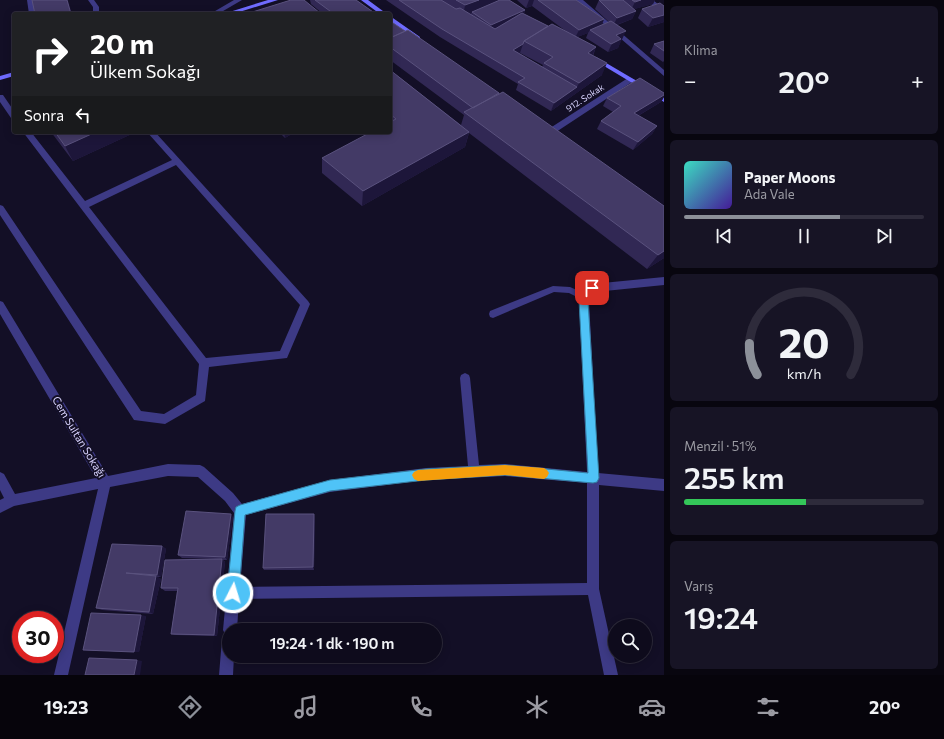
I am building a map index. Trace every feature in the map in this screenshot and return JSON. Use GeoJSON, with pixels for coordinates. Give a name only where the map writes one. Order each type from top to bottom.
{"type":"FeatureCollection","features":[{"type":"Feature","properties":{"kind":"street"},"geometry":{"type":"LineString","coordinates":[[30,0],[32,12]]}},
{"type":"Feature","properties":{"kind":"street"},"geometry":{"type":"LineString","coordinates":[[217,12],[239,0]]}},
{"type":"Feature","properties":{"kind":"street"},"geometry":{"type":"LineString","coordinates":[[233,12],[276,0]]}},
{"type":"Feature","properties":{"kind":"street"},"geometry":{"type":"LineString","coordinates":[[364,0],[381,12]]}},
{"type":"Feature","properties":{"kind":"street"},"geometry":{"type":"LineString","coordinates":[[580,0],[664,74]]}},
{"type":"Feature","properties":{"kind":"street"},"geometry":{"type":"LineString","coordinates":[[649,0],[664,12]]}},
{"type":"Feature","properties":{"kind":"street"},"geometry":{"type":"LineString","coordinates":[[392,20],[422,42]]}},
{"type":"Feature","properties":{"kind":"street"},"geometry":{"type":"LineString","coordinates":[[592,56],[664,100]]}},
{"type":"Feature","properties":{"kind":"street"},"geometry":{"type":"LineString","coordinates":[[0,78],[12,75]]}},
{"type":"Feature","properties":{"kind":"street","name":"912. Sokak"},"geometry":{"type":"LineString","coordinates":[[550,132],[631,80]]}},
{"type":"Feature","properties":{"kind":"street"},"geometry":{"type":"LineString","coordinates":[[0,97],[12,113]]}},
{"type":"Feature","properties":{"kind":"street"},"geometry":{"type":"LineString","coordinates":[[0,208],[138,416],[165,419],[201,398],[204,363],[29,134]]}},
{"type":"Feature","properties":{"kind":"street"},"geometry":{"type":"LineString","coordinates":[[153,134],[305,304],[283,355],[204,363]]}},
{"type":"Feature","properties":{"kind":"street"},"geometry":{"type":"LineString","coordinates":[[83,206],[177,161]]}},
{"type":"Feature","properties":{"kind":"street"},"geometry":{"type":"LineString","coordinates":[[611,675],[593,589],[593,478],[584,300],[592,288],[664,281]]}},
{"type":"Feature","properties":{"kind":"street","name":"Cem Sultan Sokağı"},"geometry":{"type":"LineString","coordinates":[[0,305],[105,482],[61,675]]}},
{"type":"Feature","properties":{"kind":"street"},"geometry":{"type":"LineString","coordinates":[[466,378],[474,472]]}},
{"type":"Feature","properties":{"kind":"street"},"geometry":{"type":"LineString","coordinates":[[0,506],[12,500],[168,470],[200,471],[229,497],[240,511],[231,623]]}},
{"type":"Feature","properties":{"kind":"street"},"geometry":{"type":"LineString","coordinates":[[240,511],[330,486],[426,474],[505,470],[664,485]]}},
{"type":"Feature","properties":{"kind":"street"},"geometry":{"type":"LineString","coordinates":[[0,478],[12,500]]}},
{"type":"Feature","properties":{"kind":"street"},"geometry":{"type":"LineString","coordinates":[[233,593],[593,589]]}},
{"type":"Feature","properties":{"kind":"street"},"geometry":{"type":"LineString","coordinates":[[226,675],[227,663]]}},
{"type":"Feature","properties":{"kind":"lane"},"geometry":{"type":"LineString","coordinates":[[91,0],[96,7],[96,12]]}},
{"type":"Feature","properties":{"kind":"lane"},"geometry":{"type":"LineString","coordinates":[[493,314],[553,289],[570,290],[585,297]]}},
{"type":"Feature","properties":{"kind":"building"},"geometry":{"type":"Polygon","coordinates":[[[32,0],[67,0],[70,12],[35,12],[32,0]]]}},
{"type":"Feature","properties":{"kind":"building"},"geometry":{"type":"Polygon","coordinates":[[[291,0],[304,0],[319,12],[252,12],[291,0]]]}},
{"type":"Feature","properties":{"kind":"building"},"geometry":{"type":"Polygon","coordinates":[[[315,0],[356,0],[373,12],[331,12],[315,0]]]}},
{"type":"Feature","properties":{"kind":"building"},"geometry":{"type":"Polygon","coordinates":[[[399,0],[441,0],[456,9],[460,8],[495,29],[522,13],[548,26],[524,41],[523,44],[513,50],[577,87],[554,103],[518,82],[525,78],[442,29],[399,0]]]}},
{"type":"Feature","properties":{"kind":"building"},"geometry":{"type":"Polygon","coordinates":[[[456,0],[479,0],[465,5],[456,0]]]}},
{"type":"Feature","properties":{"kind":"building"},"geometry":{"type":"Polygon","coordinates":[[[500,0],[509,0],[525,10],[491,25],[472,12],[500,0]]]}},
{"type":"Feature","properties":{"kind":"building"},"geometry":{"type":"Polygon","coordinates":[[[538,0],[576,0],[604,19],[579,30],[538,0]]]}},
{"type":"Feature","properties":{"kind":"building"},"geometry":{"type":"Polygon","coordinates":[[[599,0],[623,0],[636,11],[617,18],[599,0]]]}},
{"type":"Feature","properties":{"kind":"building"},"geometry":{"type":"Polygon","coordinates":[[[660,3],[664,6],[664,15],[653,18],[642,9],[660,3]]]}},
{"type":"Feature","properties":{"kind":"building"},"geometry":{"type":"Polygon","coordinates":[[[611,21],[626,31],[616,35],[621,39],[611,44],[590,30],[611,21]]]}},
{"type":"Feature","properties":{"kind":"building"},"geometry":{"type":"Polygon","coordinates":[[[393,23],[405,31],[392,37],[393,23]]]}},
{"type":"Feature","properties":{"kind":"building"},"geometry":{"type":"Polygon","coordinates":[[[552,24],[596,47],[588,53],[607,63],[579,83],[544,63],[553,57],[524,41],[552,24]]]}},
{"type":"Feature","properties":{"kind":"building"},"geometry":{"type":"Polygon","coordinates":[[[408,30],[499,93],[473,108],[392,48],[392,37],[408,30]]]}},
{"type":"Feature","properties":{"kind":"building"},"geometry":{"type":"Polygon","coordinates":[[[664,41],[664,51],[654,44],[664,41]]]}},
{"type":"Feature","properties":{"kind":"building"},"geometry":{"type":"Polygon","coordinates":[[[392,72],[469,132],[363,191],[322,158],[367,134],[392,134],[392,121],[396,119],[392,116],[392,72]]]}},
{"type":"Feature","properties":{"kind":"building"},"geometry":{"type":"Polygon","coordinates":[[[640,78],[664,93],[664,95],[634,113],[657,126],[638,142],[601,121],[621,106],[607,98],[640,78]]]}},
{"type":"Feature","properties":{"kind":"building"},"geometry":{"type":"Polygon","coordinates":[[[503,92],[664,206],[664,251],[658,255],[464,112],[503,92]]]}},
{"type":"Feature","properties":{"kind":"building"},"geometry":{"type":"Polygon","coordinates":[[[56,134],[92,134],[65,146],[56,134]]]}},
{"type":"Feature","properties":{"kind":"building"},"geometry":{"type":"Polygon","coordinates":[[[186,511],[231,514],[225,557],[178,555],[186,511]]]}},
{"type":"Feature","properties":{"kind":"building"},"geometry":{"type":"Polygon","coordinates":[[[266,514],[314,514],[313,567],[263,568],[266,514]]]}},
{"type":"Feature","properties":{"kind":"building"},"geometry":{"type":"Polygon","coordinates":[[[112,544],[162,546],[157,575],[126,573],[156,576],[149,612],[96,608],[112,544]]]}},
{"type":"Feature","properties":{"kind":"building"},"geometry":{"type":"Polygon","coordinates":[[[222,559],[214,635],[171,634],[178,588],[161,588],[165,560],[222,559]]]}},
{"type":"Feature","properties":{"kind":"building"},"geometry":{"type":"Polygon","coordinates":[[[91,613],[141,615],[134,652],[83,650],[91,613]]]}},
{"type":"Feature","properties":{"kind":"building"},"geometry":{"type":"Polygon","coordinates":[[[89,658],[137,660],[134,675],[85,675],[89,658]]]}},
{"type":"Feature","properties":{"kind":"slow traffic"},"geometry":{"type":"LineString","coordinates":[[418,475],[505,470],[544,473]]}},
{"type":"Feature","properties":{"kind":"route"},"geometry":{"type":"LineString","coordinates":[[233,593],[240,511],[330,486],[426,474],[505,470],[593,478],[584,300],[592,288]]}}]}
